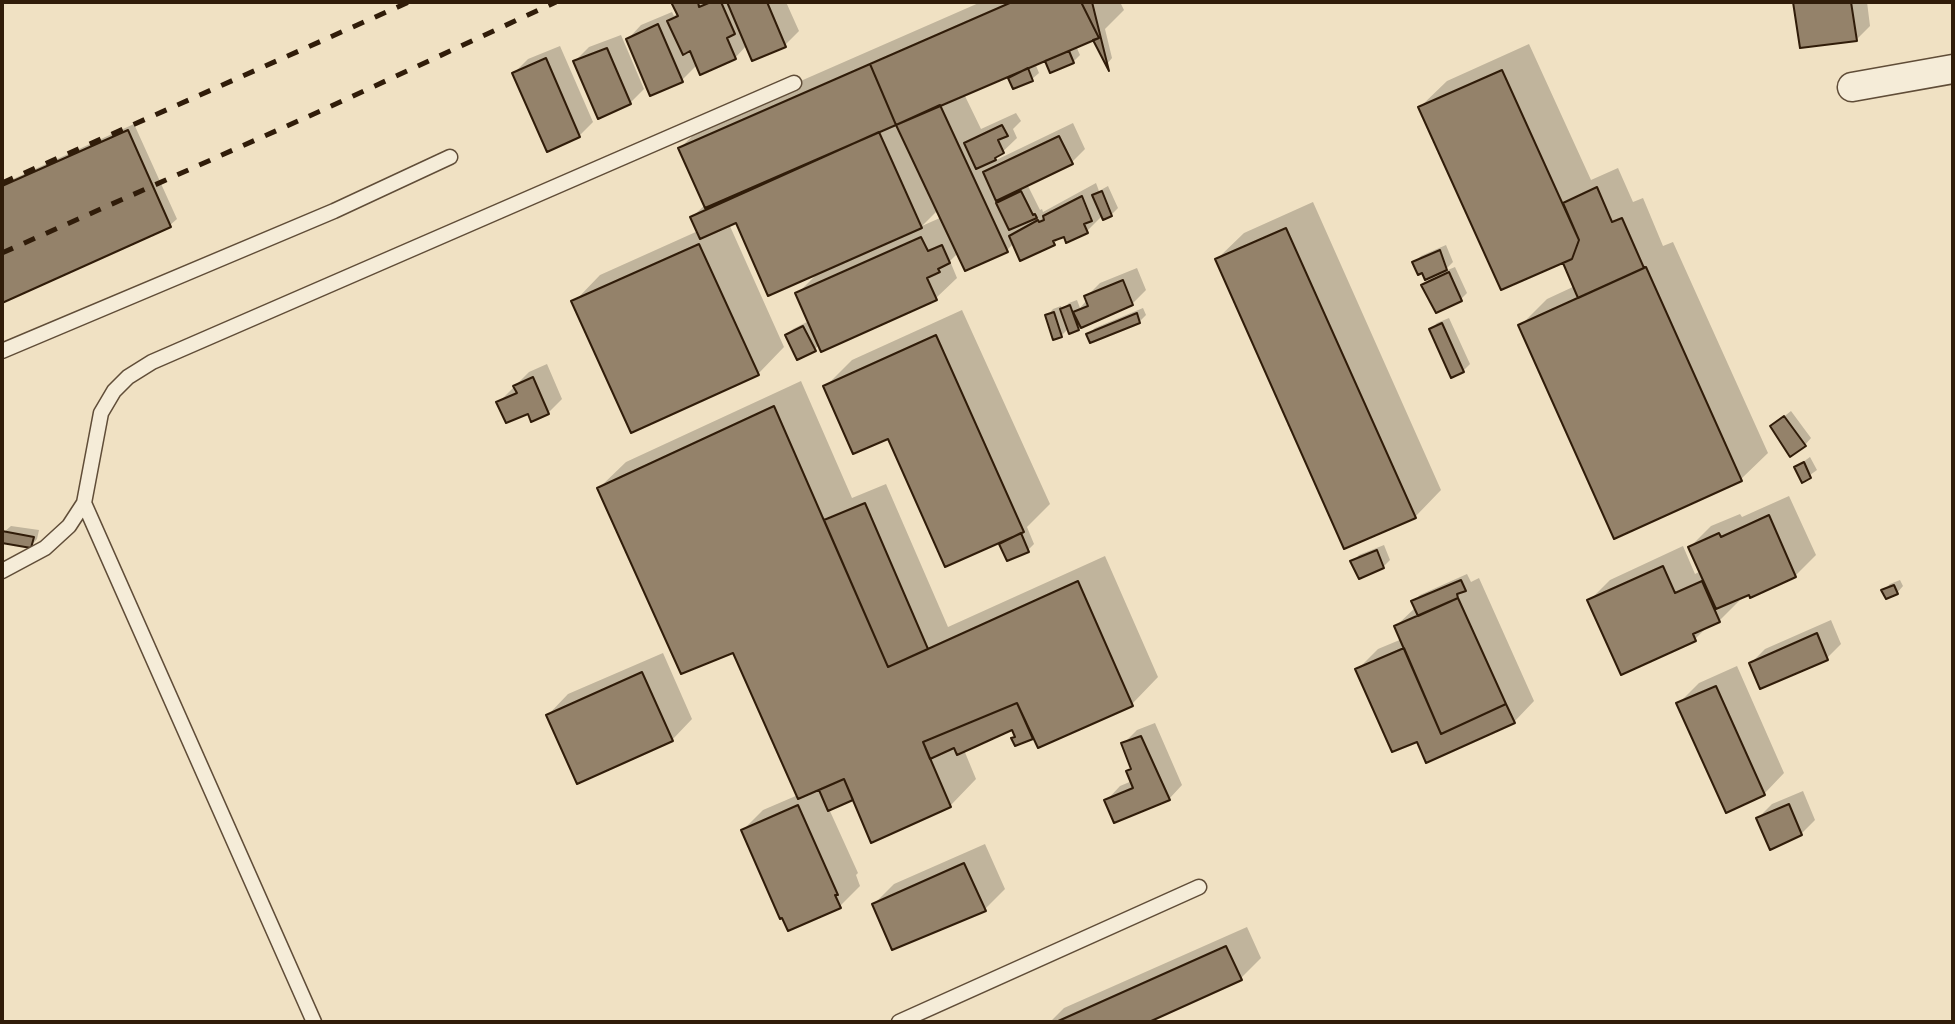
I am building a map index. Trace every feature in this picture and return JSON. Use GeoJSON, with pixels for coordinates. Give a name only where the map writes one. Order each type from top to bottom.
{"type":"FeatureCollection","features":[{"type":"Feature","properties":{"kind":"street"},"geometry":{"type":"LineString","coordinates":[[1852,87],[1953,69]]}},
{"type":"Feature","properties":{"kind":"lane"},"geometry":{"type":"LineString","coordinates":[[2,571],[45,548],[69,526],[84,503],[101,413],[114,391],[128,377],[152,362],[794,83]]}},
{"type":"Feature","properties":{"kind":"lane"},"geometry":{"type":"LineString","coordinates":[[2,351],[334,211],[450,157]]}},
{"type":"Feature","properties":{"kind":"lane"},"geometry":{"type":"LineString","coordinates":[[84,503],[314,1022]]}},
{"type":"Feature","properties":{"kind":"lane"},"geometry":{"type":"LineString","coordinates":[[899,1022],[1199,887]]}},
{"type":"Feature","properties":{"kind":"building"},"geometry":{"type":"Polygon","coordinates":[[[671,2],[698,2],[699,7],[711,2],[721,2],[735,34],[727,38],[736,59],[700,75],[690,51],[683,55],[667,21],[678,16],[671,2]]]}},
{"type":"Feature","properties":{"kind":"building"},"geometry":{"type":"Polygon","coordinates":[[[727,2],[767,2],[786,47],[752,61],[727,2]]]}},
{"type":"Feature","properties":{"kind":"building"},"geometry":{"type":"Polygon","coordinates":[[[1012,2],[1081,2],[1099,38],[896,125],[870,64],[1012,2]]]}},
{"type":"Feature","properties":{"kind":"building"},"geometry":{"type":"Polygon","coordinates":[[[1081,2],[1092,2],[1109,71],[1093,40],[1099,38],[1081,2]]]}},
{"type":"Feature","properties":{"kind":"building"},"geometry":{"type":"Polygon","coordinates":[[[1793,2],[1851,2],[1857,41],[1800,48],[1793,2]]]}},
{"type":"Feature","properties":{"kind":"building"},"geometry":{"type":"Polygon","coordinates":[[[658,24],[683,82],[650,96],[626,39],[658,24]]]}},
{"type":"Feature","properties":{"kind":"building"},"geometry":{"type":"Polygon","coordinates":[[[607,48],[631,104],[598,119],[573,61],[607,48]]]}},
{"type":"Feature","properties":{"kind":"building"},"geometry":{"type":"Polygon","coordinates":[[[1069,51],[1074,63],[1050,73],[1045,61],[1069,51]]]}},
{"type":"Feature","properties":{"kind":"building"},"geometry":{"type":"Polygon","coordinates":[[[546,58],[580,137],[547,152],[512,73],[546,58]]]}},
{"type":"Feature","properties":{"kind":"building"},"geometry":{"type":"Polygon","coordinates":[[[870,64],[896,125],[705,208],[678,148],[870,64]]]}},
{"type":"Feature","properties":{"kind":"building"},"geometry":{"type":"Polygon","coordinates":[[[1028,68],[1033,81],[1013,89],[1008,78],[1028,68]]]}},
{"type":"Feature","properties":{"kind":"building"},"geometry":{"type":"Polygon","coordinates":[[[1502,70],[1579,240],[1572,259],[1501,290],[1418,107],[1502,70]]]}},
{"type":"Feature","properties":{"kind":"building"},"geometry":{"type":"Polygon","coordinates":[[[940,105],[1008,252],[965,271],[896,125],[940,105]]]}},
{"type":"Feature","properties":{"kind":"building"},"geometry":{"type":"Polygon","coordinates":[[[1002,125],[1008,136],[998,140],[1004,153],[995,158],[996,160],[976,169],[964,143],[1002,125]]]}},
{"type":"Feature","properties":{"kind":"building"},"geometry":{"type":"Polygon","coordinates":[[[128,130],[171,227],[2,303],[2,186],[128,130]]]}},
{"type":"Feature","properties":{"kind":"building"},"geometry":{"type":"Polygon","coordinates":[[[879,132],[922,228],[768,296],[736,223],[700,239],[690,217],[879,132]]]}},
{"type":"Feature","properties":{"kind":"building"},"geometry":{"type":"Polygon","coordinates":[[[1059,136],[1073,164],[996,201],[983,172],[1059,136]]]}},
{"type":"Feature","properties":{"kind":"building"},"geometry":{"type":"Polygon","coordinates":[[[1597,187],[1612,222],[1622,218],[1644,268],[1578,298],[1563,263],[1572,259],[1579,240],[1563,203],[1597,187]]]}},
{"type":"Feature","properties":{"kind":"building"},"geometry":{"type":"Polygon","coordinates":[[[1021,191],[1037,218],[1009,230],[996,203],[1021,191]]]}},
{"type":"Feature","properties":{"kind":"building"},"geometry":{"type":"Polygon","coordinates":[[[1102,191],[1112,216],[1103,220],[1092,195],[1102,191]]]}},
{"type":"Feature","properties":{"kind":"building"},"geometry":{"type":"Polygon","coordinates":[[[1082,196],[1092,221],[1084,224],[1088,233],[1066,243],[1064,237],[1053,241],[1055,245],[1020,261],[1009,236],[1038,220],[1044,220],[1043,216],[1082,196]]]}},
{"type":"Feature","properties":{"kind":"building"},"geometry":{"type":"Polygon","coordinates":[[[1286,228],[1416,518],[1344,549],[1215,259],[1286,228]]]}},
{"type":"Feature","properties":{"kind":"building"},"geometry":{"type":"Polygon","coordinates":[[[921,237],[928,251],[942,245],[950,263],[927,278],[937,300],[821,352],[795,293],[921,237]]]}},
{"type":"Feature","properties":{"kind":"building"},"geometry":{"type":"Polygon","coordinates":[[[699,244],[759,375],[631,433],[571,301],[699,244]]]}},
{"type":"Feature","properties":{"kind":"building"},"geometry":{"type":"Polygon","coordinates":[[[1440,250],[1447,270],[1425,280],[1422,273],[1418,275],[1412,262],[1440,250]]]}},
{"type":"Feature","properties":{"kind":"building"},"geometry":{"type":"Polygon","coordinates":[[[1646,267],[1742,481],[1614,539],[1518,325],[1646,267]]]}},
{"type":"Feature","properties":{"kind":"building"},"geometry":{"type":"Polygon","coordinates":[[[1449,272],[1462,301],[1436,313],[1421,285],[1449,272]]]}},
{"type":"Feature","properties":{"kind":"building"},"geometry":{"type":"Polygon","coordinates":[[[1123,280],[1133,305],[1081,328],[1073,312],[1088,306],[1084,296],[1123,280]]]}},
{"type":"Feature","properties":{"kind":"building"},"geometry":{"type":"Polygon","coordinates":[[[1070,305],[1079,330],[1069,334],[1060,309],[1070,305]]]}},
{"type":"Feature","properties":{"kind":"building"},"geometry":{"type":"Polygon","coordinates":[[[1054,312],[1062,337],[1053,340],[1045,315],[1054,312]]]}},
{"type":"Feature","properties":{"kind":"building"},"geometry":{"type":"Polygon","coordinates":[[[1137,313],[1140,323],[1090,343],[1086,334],[1137,313]]]}},
{"type":"Feature","properties":{"kind":"building"},"geometry":{"type":"Polygon","coordinates":[[[1442,323],[1464,372],[1451,378],[1429,329],[1442,323]]]}},
{"type":"Feature","properties":{"kind":"building"},"geometry":{"type":"Polygon","coordinates":[[[803,326],[816,351],[797,360],[785,335],[803,326]]]}},
{"type":"Feature","properties":{"kind":"building"},"geometry":{"type":"Polygon","coordinates":[[[936,335],[1024,532],[945,567],[888,439],[853,454],[823,386],[936,335]]]}},
{"type":"Feature","properties":{"kind":"building"},"geometry":{"type":"Polygon","coordinates":[[[533,377],[549,414],[531,422],[528,414],[506,423],[496,402],[517,393],[513,386],[533,377]]]}},
{"type":"Feature","properties":{"kind":"building"},"geometry":{"type":"Polygon","coordinates":[[[774,406],[888,667],[1078,581],[1133,706],[1038,748],[1017,703],[923,742],[951,807],[871,843],[844,779],[798,799],[733,653],[681,674],[597,488],[774,406]]]}},
{"type":"Feature","properties":{"kind":"building"},"geometry":{"type":"Polygon","coordinates":[[[1784,416],[1806,446],[1790,457],[1770,426],[1784,416]]]}},
{"type":"Feature","properties":{"kind":"building"},"geometry":{"type":"Polygon","coordinates":[[[1804,462],[1811,478],[1802,483],[1794,467],[1804,462]]]}},
{"type":"Feature","properties":{"kind":"building"},"geometry":{"type":"Polygon","coordinates":[[[865,503],[928,649],[888,667],[824,520],[865,503]]]}},
{"type":"Feature","properties":{"kind":"building"},"geometry":{"type":"Polygon","coordinates":[[[1769,515],[1796,577],[1750,598],[1749,595],[1716,609],[1688,547],[1719,533],[1721,537],[1769,515]]]}},
{"type":"Feature","properties":{"kind":"building"},"geometry":{"type":"Polygon","coordinates":[[[2,531],[34,537],[31,548],[2,543],[2,531]]]}},
{"type":"Feature","properties":{"kind":"building"},"geometry":{"type":"Polygon","coordinates":[[[1021,533],[1029,552],[1007,561],[999,544],[1021,533]]]}},
{"type":"Feature","properties":{"kind":"building"},"geometry":{"type":"Polygon","coordinates":[[[1377,550],[1384,568],[1359,579],[1350,561],[1377,550]]]}},
{"type":"Feature","properties":{"kind":"building"},"geometry":{"type":"Polygon","coordinates":[[[1663,566],[1675,593],[1702,581],[1720,622],[1693,634],[1696,641],[1621,675],[1587,600],[1663,566]]]}},
{"type":"Feature","properties":{"kind":"building"},"geometry":{"type":"Polygon","coordinates":[[[1461,580],[1466,591],[1457,594],[1458,598],[1418,616],[1411,601],[1461,580]]]}},
{"type":"Feature","properties":{"kind":"building"},"geometry":{"type":"Polygon","coordinates":[[[1894,585],[1898,594],[1886,599],[1881,590],[1894,585]]]}},
{"type":"Feature","properties":{"kind":"building"},"geometry":{"type":"Polygon","coordinates":[[[1458,598],[1506,704],[1441,734],[1394,626],[1458,598]]]}},
{"type":"Feature","properties":{"kind":"building"},"geometry":{"type":"Polygon","coordinates":[[[1817,633],[1828,660],[1760,689],[1749,663],[1817,633]]]}},
{"type":"Feature","properties":{"kind":"building"},"geometry":{"type":"Polygon","coordinates":[[[1404,648],[1441,734],[1506,704],[1515,723],[1426,763],[1417,742],[1392,752],[1355,669],[1404,648]]]}},
{"type":"Feature","properties":{"kind":"building"},"geometry":{"type":"Polygon","coordinates":[[[642,672],[673,741],[577,784],[546,715],[642,672]]]}},
{"type":"Feature","properties":{"kind":"building"},"geometry":{"type":"Polygon","coordinates":[[[1716,686],[1765,795],[1726,813],[1676,703],[1716,686]]]}},
{"type":"Feature","properties":{"kind":"building"},"geometry":{"type":"Polygon","coordinates":[[[1017,703],[1033,739],[1015,746],[1011,738],[1015,737],[1012,730],[957,755],[954,748],[930,759],[923,742],[1017,703]]]}},
{"type":"Feature","properties":{"kind":"building"},"geometry":{"type":"Polygon","coordinates":[[[1141,736],[1170,800],[1114,823],[1104,800],[1133,788],[1126,771],[1131,769],[1121,743],[1141,736]]]}},
{"type":"Feature","properties":{"kind":"building"},"geometry":{"type":"Polygon","coordinates":[[[844,779],[853,800],[828,811],[819,790],[844,779]]]}},
{"type":"Feature","properties":{"kind":"building"},"geometry":{"type":"Polygon","coordinates":[[[1789,804],[1802,835],[1770,850],[1756,818],[1789,804]]]}},
{"type":"Feature","properties":{"kind":"building"},"geometry":{"type":"Polygon","coordinates":[[[798,805],[838,895],[835,895],[841,908],[788,931],[782,918],[780,919],[741,830],[798,805]]]}},
{"type":"Feature","properties":{"kind":"building"},"geometry":{"type":"Polygon","coordinates":[[[964,863],[986,911],[892,950],[872,904],[964,863]]]}},
{"type":"Feature","properties":{"kind":"building"},"geometry":{"type":"Polygon","coordinates":[[[1226,946],[1242,980],[1149,1022],[1056,1022],[1226,946]]]}},
{"type":"Feature","properties":{"kind":"railway"},"geometry":{"type":"LineString","coordinates":[[2,183],[409,2]]}},
{"type":"Feature","properties":{"kind":"railway"},"geometry":{"type":"LineString","coordinates":[[2,253],[325,109],[556,2]]}}]}
